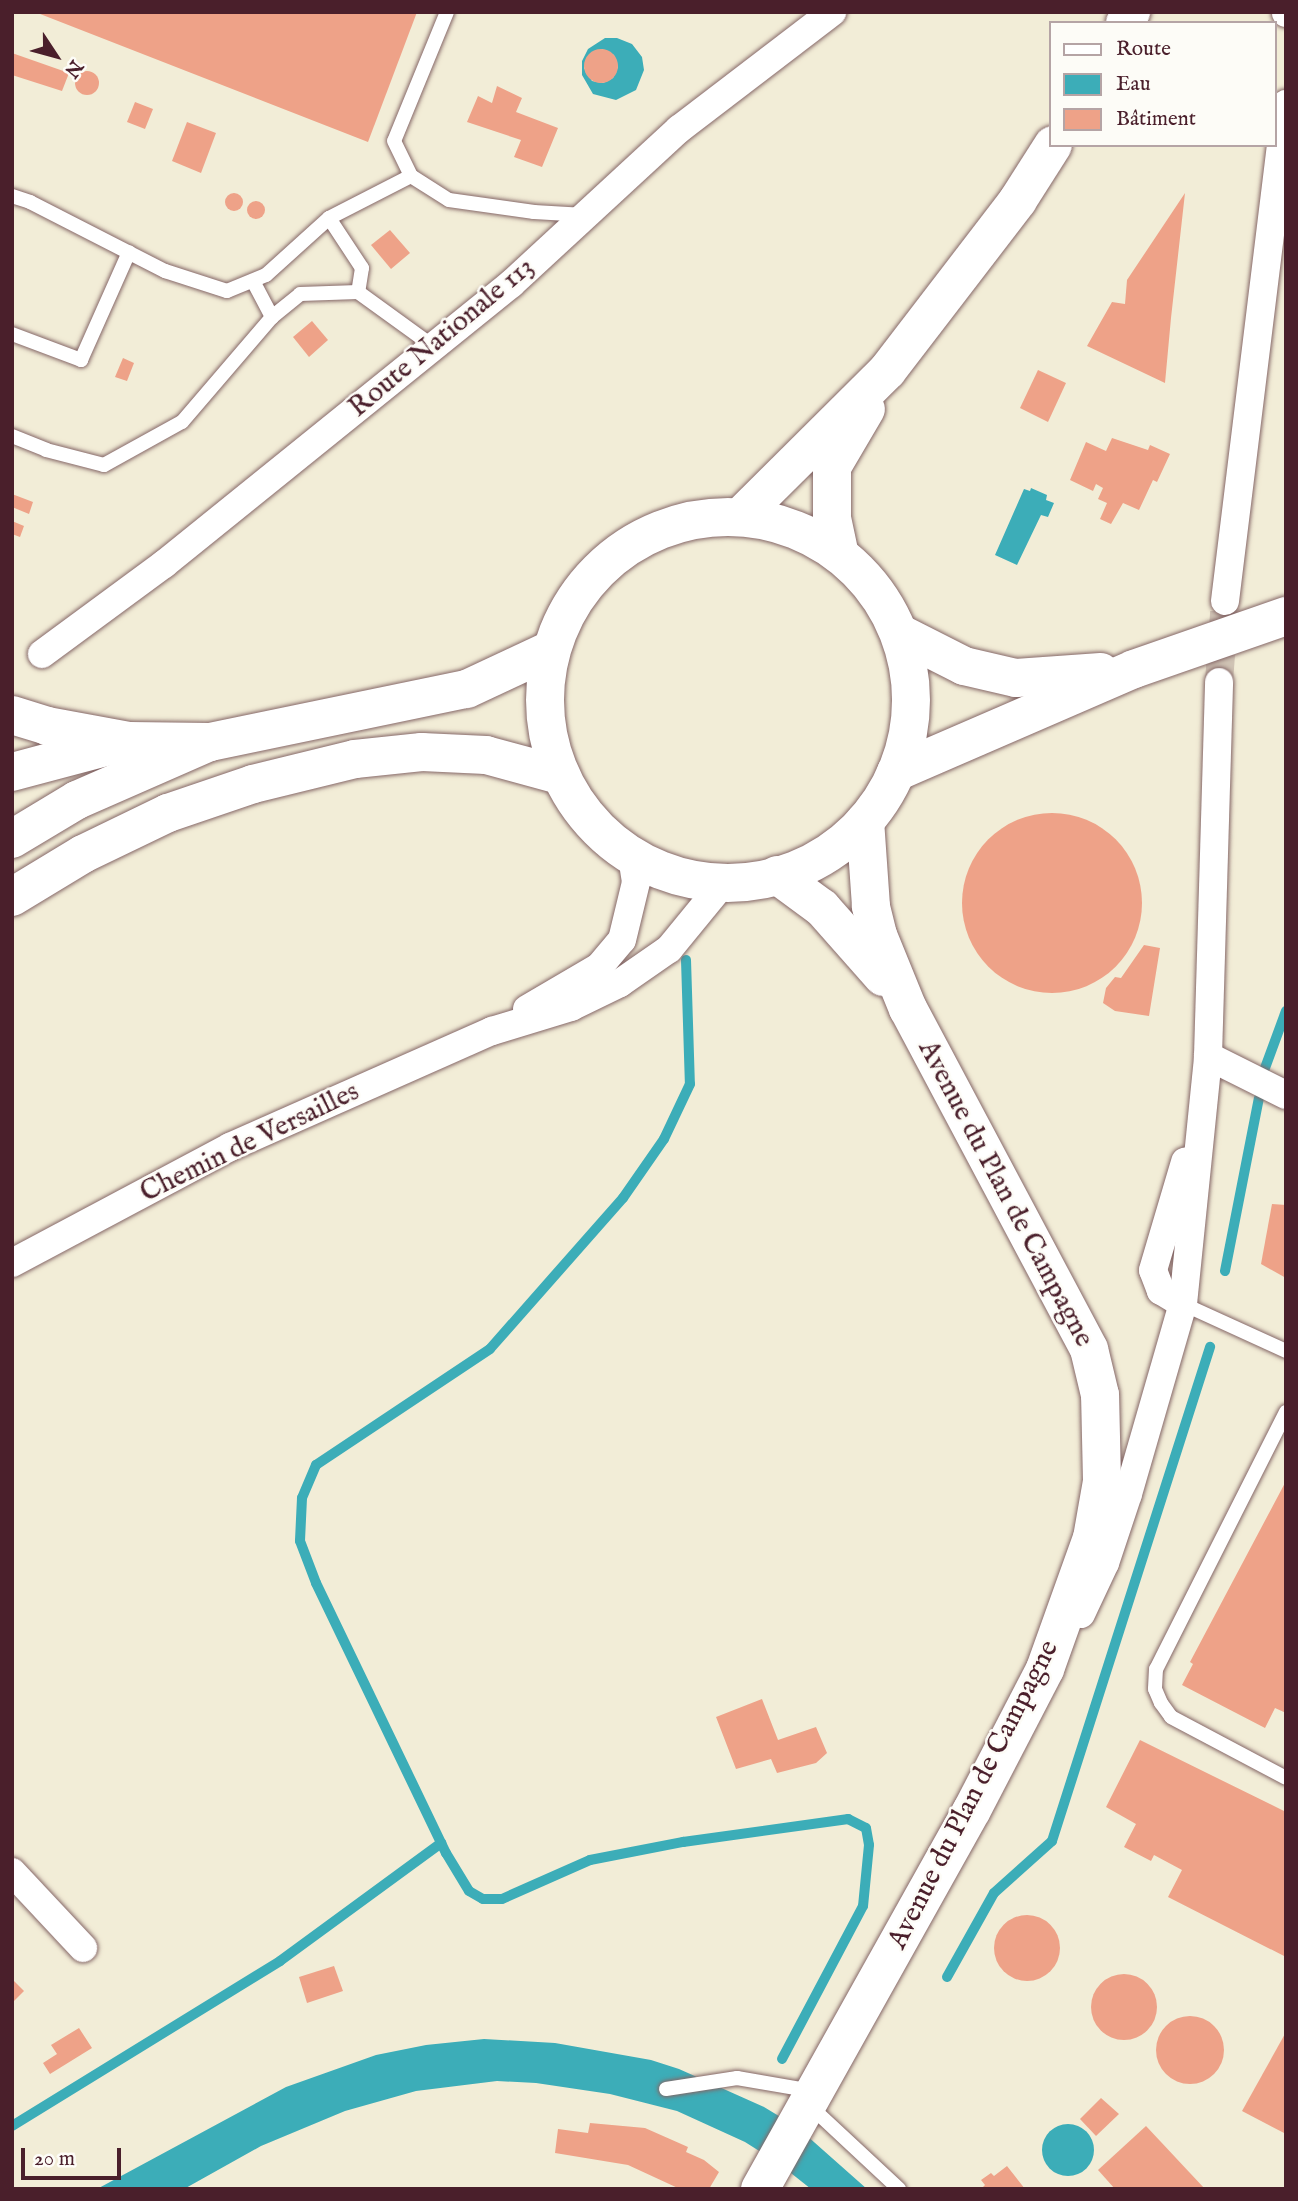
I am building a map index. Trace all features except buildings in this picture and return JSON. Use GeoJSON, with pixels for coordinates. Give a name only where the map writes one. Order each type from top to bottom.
{"type":"FeatureCollection","features":[{"type":"Feature","properties":{"kind":"main road"},"geometry":{"type":"LineString","coordinates":[[839,551],[832,519],[832,467],[887,371],[1018,200],[1052,147]]}},
{"type":"Feature","properties":{"kind":"main road"},"geometry":{"type":"LineString","coordinates":[[744,513],[887,371]]}},
{"type":"Feature","properties":{"kind":"main road"},"geometry":{"type":"LineString","coordinates":[[744,513],[789,523],[839,551],[888,609],[899,633],[910,679],[909,726],[896,772],[885,798],[865,821],[821,854],[777,875],[719,888],[675,877],[632,856],[592,825],[556,774],[542,696],[548,651],[580,598],[613,562],[650,538],[692,522],[744,513]]}},
{"type":"Feature","properties":{"kind":"main road"},"geometry":{"type":"LineString","coordinates":[[896,772],[1135,669],[1286,617]]}},
{"type":"Feature","properties":{"kind":"main road"},"geometry":{"type":"LineString","coordinates":[[899,633],[964,666],[1016,678],[1135,669]]}},
{"type":"Feature","properties":{"kind":"main road"},"geometry":{"type":"LineString","coordinates":[[12,839],[77,800],[211,742],[467,689],[548,651]]}},
{"type":"Feature","properties":{"kind":"main road"},"geometry":{"type":"LineString","coordinates":[[12,715],[47,726],[129,741],[211,742]]}},
{"type":"Feature","properties":{"kind":"main road"},"geometry":{"type":"LineString","coordinates":[[12,772],[129,741]]}},
{"type":"Feature","properties":{"kind":"main road"},"geometry":{"type":"LineString","coordinates":[[12,897],[83,854],[168,813],[253,783],[355,759],[422,751],[486,755],[556,774]]}},
{"type":"Feature","properties":{"kind":"main road","name":"Avenue du Plan de Campagne"},"geometry":{"type":"LineString","coordinates":[[762,2186],[972,1810],[1045,1669],[1092,1538],[1102,1481],[1100,1395],[1089,1349],[908,1009],[878,935],[871,906],[865,821]]}},
{"type":"Feature","properties":{"kind":"main road","name":"Avenue du Plan de Campagne"},"geometry":{"type":"LineString","coordinates":[[777,875],[822,908],[839,925],[908,1009]]}},
{"type":"Feature","properties":{"kind":"street","name":"Route Nationale 113"},"geometry":{"type":"LineString","coordinates":[[42,654],[164,564],[434,347],[511,284],[679,129],[832,12]]}},
{"type":"Feature","properties":{"kind":"street"},"geometry":{"type":"LineString","coordinates":[[1225,601],[1274,290],[1286,104]]}},
{"type":"Feature","properties":{"kind":"street"},"geometry":{"type":"LineString","coordinates":[[1045,1669],[1083,1611],[1105,1563],[1183,1304],[1161,1291],[1153,1270],[1203,1105],[1208,1056],[1219,682]]}},
{"type":"Feature","properties":{"kind":"street","name":"Chemin de Versailles"},"geometry":{"type":"LineString","coordinates":[[492,1031],[599,967],[622,940],[636,882],[632,856]]}},
{"type":"Feature","properties":{"kind":"street","name":"Chemin de Versailles"},"geometry":{"type":"LineString","coordinates":[[12,1263],[230,1147],[492,1031],[571,1007],[620,983],[669,948],[719,888]]}},
{"type":"Feature","properties":{"kind":"street"},"geometry":{"type":"LineString","coordinates":[[1208,1056],[1286,1095]]}},
{"type":"Feature","properties":{"kind":"street"},"geometry":{"type":"LineString","coordinates":[[12,1872],[83,1948]]}},
{"type":"Feature","properties":{"kind":"lane"},"geometry":{"type":"LineString","coordinates":[[447,12],[394,141],[411,176],[449,200],[534,212],[587,215]]}},
{"type":"Feature","properties":{"kind":"lane"},"geometry":{"type":"LineString","coordinates":[[12,195],[165,271],[227,291],[266,275],[329,218],[411,176]]}},
{"type":"Feature","properties":{"kind":"lane"},"geometry":{"type":"LineString","coordinates":[[329,218],[362,268],[358,292]]}},
{"type":"Feature","properties":{"kind":"lane"},"geometry":{"type":"LineString","coordinates":[[12,334],[81,360],[129,252]]}},
{"type":"Feature","properties":{"kind":"lane"},"geometry":{"type":"LineString","coordinates":[[253,281],[272,317]]}},
{"type":"Feature","properties":{"kind":"lane"},"geometry":{"type":"LineString","coordinates":[[12,436],[46,450],[104,465],[183,422],[272,317],[300,294],[358,292],[434,347]]}},
{"type":"Feature","properties":{"kind":"lane"},"geometry":{"type":"LineString","coordinates":[[1183,1304],[1286,1351]]}},
{"type":"Feature","properties":{"kind":"lane"},"geometry":{"type":"LineString","coordinates":[[1286,1412],[1156,1669],[1155,1689],[1160,1703],[1171,1717],[1286,1778]]}},
{"type":"Feature","properties":{"kind":"lane"},"geometry":{"type":"LineString","coordinates":[[666,2089],[737,2078],[808,2107],[899,2189]]}},
{"type":"Feature","properties":{"kind":"water"},"geometry":{"type":"Polygon","coordinates":[[[605,38],[617,38],[632,44],[642,57],[644,70],[636,90],[616,100],[593,94],[582,75],[582,61],[588,49],[605,38]],[[602,49],[589,55],[584,68],[592,81],[603,83],[613,78],[618,67],[614,55],[602,49]]]}},
{"type":"Feature","properties":{"kind":"water"},"geometry":{"type":"Polygon","coordinates":[[[1031,488],[1047,495],[1046,500],[1054,503],[1048,517],[1041,515],[1017,565],[995,555],[1024,489],[1030,491],[1031,488]]]}},
{"type":"Feature","properties":{"kind":"water"},"geometry":{"type":"Polygon","coordinates":[[[484,2039],[555,2043],[651,2060],[679,2069],[764,2107],[797,2127],[867,2189],[811,2189],[777,2162],[745,2142],[677,2111],[610,2094],[536,2083],[497,2081],[416,2091],[345,2111],[261,2146],[184,2189],[97,2189],[286,2087],[376,2055],[426,2045],[484,2039]]]}},
{"type":"Feature","properties":{"kind":"water"},"geometry":{"type":"Polygon","coordinates":[[[1068,2124],[1078,2126],[1086,2132],[1092,2140],[1092,2160],[1086,2168],[1078,2174],[1068,2176],[1058,2174],[1050,2168],[1044,2160],[1042,2150],[1044,2140],[1050,2132],[1058,2126],[1068,2124]]]}},
{"type":"Feature","properties":{"kind":"waterway"},"geometry":{"type":"LineString","coordinates":[[686,960],[690,1084],[664,1139],[623,1198],[490,1349],[316,1465],[302,1498],[300,1541],[316,1583],[446,1853],[469,1891],[483,1899],[502,1899],[590,1860],[683,1842],[848,1819],[866,1828],[869,1845],[863,1906],[782,2059]]}},
{"type":"Feature","properties":{"kind":"waterway"},"geometry":{"type":"LineString","coordinates":[[1265,1068],[1286,1011]]}},
{"type":"Feature","properties":{"kind":"waterway"},"geometry":{"type":"LineString","coordinates":[[1225,1271],[1259,1098]]}},
{"type":"Feature","properties":{"kind":"waterway"},"geometry":{"type":"LineString","coordinates":[[947,1977],[994,1893],[1052,1841],[1210,1347]]}},
{"type":"Feature","properties":{"kind":"waterway"},"geometry":{"type":"LineString","coordinates":[[12,2126],[280,1961],[441,1843]]}},
{"type":"Feature","properties":{"kind":"tunnel"},"geometry":{"type":"LineString","coordinates":[[1219,682],[1225,601]]}}]}
